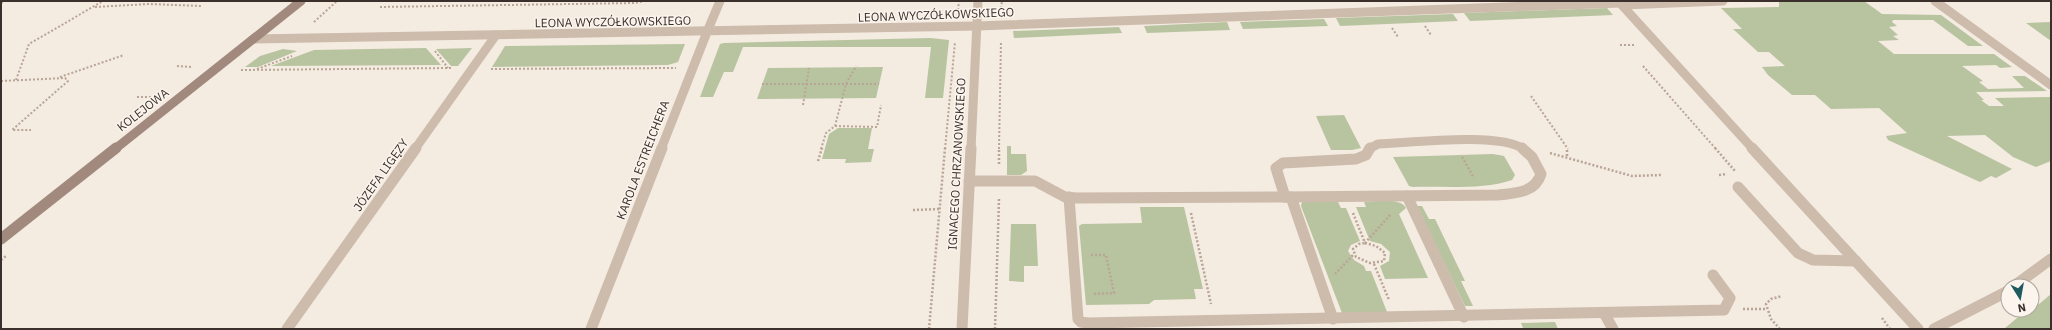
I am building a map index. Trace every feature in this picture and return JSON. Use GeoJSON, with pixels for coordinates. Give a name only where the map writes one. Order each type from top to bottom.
{"type":"FeatureCollection","features":[{"type":"Feature","properties":{"kind":"main road","name":"KOLEJOWA"},"geometry":{"type":"LineString","coordinates":[[1,239],[301,1]]}},
{"type":"Feature","properties":{"kind":"street","name":"KAROLA ESTREICHERA"},"geometry":{"type":"LineString","coordinates":[[591,329],[720,1]]}},
{"type":"Feature","properties":{"kind":"street","name":"IGNACEGO CHRZANOWSKIEGO"},"geometry":{"type":"LineString","coordinates":[[962,329],[968,181],[978,1]]}},
{"type":"Feature","properties":{"kind":"street","name":"LEONA WYCZÓŁKOWSKIEGO"},"geometry":{"type":"LineString","coordinates":[[253,39],[977,26],[1621,3],[1723,1]]}},
{"type":"Feature","properties":{"kind":"street"},"geometry":{"type":"LineString","coordinates":[[1935,1],[2051,85]]}},
{"type":"Feature","properties":{"kind":"street"},"geometry":{"type":"LineString","coordinates":[[1621,3],[1918,329]]}},
{"type":"Feature","properties":{"kind":"street","name":"JÓZEFA LIGĘZY"},"geometry":{"type":"LineString","coordinates":[[287,329],[496,35]]}},
{"type":"Feature","properties":{"kind":"street"},"geometry":{"type":"LineString","coordinates":[[968,181],[1035,181],[1069,197],[1288,197],[1482,195],[1520,192],[1534,187],[1540,182],[1542,174],[1527,150],[1516,144],[1502,140],[1453,140],[1378,144],[1370,147],[1366,155],[1356,158],[1283,163],[1276,168],[1288,197],[1333,319]]}},
{"type":"Feature","properties":{"kind":"street"},"geometry":{"type":"LineString","coordinates":[[1738,187],[1798,253],[1813,260],[1856,261]]}},
{"type":"Feature","properties":{"kind":"street"},"geometry":{"type":"LineString","coordinates":[[1407,196],[1464,316]]}},
{"type":"Feature","properties":{"kind":"street"},"geometry":{"type":"LineString","coordinates":[[1069,197],[1076,294],[1082,325],[1724,310],[1730,298],[1713,276]]}},
{"type":"Feature","properties":{"kind":"street"},"geometry":{"type":"LineString","coordinates":[[2025,278],[2051,259]]}},
{"type":"Feature","properties":{"kind":"street"},"geometry":{"type":"LineString","coordinates":[[1934,329],[2000,295]]}},
{"type":"Feature","properties":{"kind":"street"},"geometry":{"type":"LineString","coordinates":[[1604,313],[1613,329]]}},
{"type":"Feature","properties":{"kind":"path"},"geometry":{"type":"LineString","coordinates":[[16,80],[29,44],[42,38],[103,1]]}},
{"type":"Feature","properties":{"kind":"path"},"geometry":{"type":"LineString","coordinates":[[312,26],[319,16],[337,1]]}},
{"type":"Feature","properties":{"kind":"path"},"geometry":{"type":"LineString","coordinates":[[380,7],[635,3],[644,1]]}},
{"type":"Feature","properties":{"kind":"path"},"geometry":{"type":"LineString","coordinates":[[93,7],[149,4],[202,6]]}},
{"type":"Feature","properties":{"kind":"path"},"geometry":{"type":"LineString","coordinates":[[1430,24],[1423,24],[1431,35]]}},
{"type":"Feature","properties":{"kind":"path"},"geometry":{"type":"LineString","coordinates":[[1397,25],[1390,26],[1398,37]]}},
{"type":"Feature","properties":{"kind":"path"},"geometry":{"type":"LineString","coordinates":[[929,329],[954,37]]}},
{"type":"Feature","properties":{"kind":"path"},"geometry":{"type":"LineString","coordinates":[[995,329],[1001,41],[1006,40]]}},
{"type":"Feature","properties":{"kind":"path"},"geometry":{"type":"LineString","coordinates":[[431,45],[449,68]]}},
{"type":"Feature","properties":{"kind":"path"},"geometry":{"type":"LineString","coordinates":[[1620,45],[1636,45]]}},
{"type":"Feature","properties":{"kind":"path"},"geometry":{"type":"LineString","coordinates":[[255,70],[299,53]]}},
{"type":"Feature","properties":{"kind":"path"},"geometry":{"type":"LineString","coordinates":[[57,78],[124,55]]}},
{"type":"Feature","properties":{"kind":"path"},"geometry":{"type":"LineString","coordinates":[[177,66],[197,67]]}},
{"type":"Feature","properties":{"kind":"path"},"geometry":{"type":"LineString","coordinates":[[240,66],[235,70],[454,68]]}},
{"type":"Feature","properties":{"kind":"path"},"geometry":{"type":"LineString","coordinates":[[818,161],[826,133],[835,126],[846,84],[856,66]]}},
{"type":"Feature","properties":{"kind":"path"},"geometry":{"type":"LineString","coordinates":[[1643,66],[1738,174]]}},
{"type":"Feature","properties":{"kind":"path"},"geometry":{"type":"LineString","coordinates":[[485,70],[680,68]]}},
{"type":"Feature","properties":{"kind":"path"},"geometry":{"type":"LineString","coordinates":[[802,105],[808,84],[809,68]]}},
{"type":"Feature","properties":{"kind":"path"},"geometry":{"type":"LineString","coordinates":[[1,80],[65,78],[68,81],[12,130],[31,130]]}},
{"type":"Feature","properties":{"kind":"path"},"geometry":{"type":"LineString","coordinates":[[762,84],[879,84]]}},
{"type":"Feature","properties":{"kind":"path"},"geometry":{"type":"LineString","coordinates":[[1531,96],[1564,143],[1568,150],[1567,156]]}},
{"type":"Feature","properties":{"kind":"path"},"geometry":{"type":"LineString","coordinates":[[137,97],[159,97]]}},
{"type":"Feature","properties":{"kind":"path"},"geometry":{"type":"LineString","coordinates":[[835,126],[877,126],[881,105]]}},
{"type":"Feature","properties":{"kind":"path"},"geometry":{"type":"LineString","coordinates":[[1453,140],[1482,195]]}},
{"type":"Feature","properties":{"kind":"path"},"geometry":{"type":"LineString","coordinates":[[1527,150],[1567,156],[1632,176],[1662,175]]}},
{"type":"Feature","properties":{"kind":"path"},"geometry":{"type":"LineString","coordinates":[[1346,196],[1365,243]]}},
{"type":"Feature","properties":{"kind":"path"},"geometry":{"type":"LineString","coordinates":[[1365,243],[1407,196]]}},
{"type":"Feature","properties":{"kind":"path"},"geometry":{"type":"LineString","coordinates":[[913,210],[940,209]]}},
{"type":"Feature","properties":{"kind":"path"},"geometry":{"type":"LineString","coordinates":[[1190,209],[1214,321]]}},
{"type":"Feature","properties":{"kind":"path"},"geometry":{"type":"LineString","coordinates":[[1322,288],[1354,254],[1355,246],[1365,243],[1378,246],[1385,253],[1384,260],[1374,264],[1361,261],[1354,254]]}},
{"type":"Feature","properties":{"kind":"path"},"geometry":{"type":"LineString","coordinates":[[1,260],[7,255]]}},
{"type":"Feature","properties":{"kind":"path"},"geometry":{"type":"LineString","coordinates":[[1073,256],[1106,255],[1114,293],[1076,294]]}},
{"type":"Feature","properties":{"kind":"path"},"geometry":{"type":"LineString","coordinates":[[1374,264],[1396,318]]}},
{"type":"Feature","properties":{"kind":"path"},"geometry":{"type":"LineString","coordinates":[[1780,329],[1771,319],[1766,304],[1771,299],[1782,296]]}},
{"type":"Feature","properties":{"kind":"green space"},"geometry":{"type":"Polygon","coordinates":[[[1779,1],[1864,1],[1882,14],[1941,15],[1983,46],[1968,46],[1933,20],[1893,20],[1892,22],[1897,26],[1889,27],[1898,35],[1893,36],[1899,40],[1878,41],[1894,54],[1994,54],[2012,67],[2000,68],[1996,65],[1962,66],[1983,81],[1979,82],[1988,89],[2024,88],[2012,76],[2025,76],[2047,91],[1976,92],[1984,100],[1981,100],[1989,106],[2004,106],[1995,98],[2051,97],[2051,161],[2036,167],[2013,157],[1985,135],[1947,136],[2012,169],[1996,178],[1991,176],[1980,182],[1888,140],[1886,136],[1907,133],[1879,108],[1831,109],[1815,95],[1792,95],[1768,75],[1762,67],[1785,66],[1769,52],[1758,52],[1733,29],[1742,29],[1721,8],[1779,7],[1779,1]]]}},
{"type":"Feature","properties":{"kind":"green space"},"geometry":{"type":"Polygon","coordinates":[[[1607,8],[1613,15],[1470,21],[1464,13],[1607,8]]]}},
{"type":"Feature","properties":{"kind":"green space"},"geometry":{"type":"Polygon","coordinates":[[[1453,14],[1458,21],[1340,26],[1336,18],[1453,14]]]}},
{"type":"Feature","properties":{"kind":"green space"},"geometry":{"type":"Polygon","coordinates":[[[1324,19],[1328,26],[1243,29],[1240,22],[1324,19]]]}},
{"type":"Feature","properties":{"kind":"green space"},"geometry":{"type":"Polygon","coordinates":[[[1227,22],[1230,30],[1147,33],[1144,26],[1227,22]]]}},
{"type":"Feature","properties":{"kind":"green space"},"geometry":{"type":"Polygon","coordinates":[[[2051,22],[2051,41],[2026,23],[2051,22]]]}},
{"type":"Feature","properties":{"kind":"green space"},"geometry":{"type":"Polygon","coordinates":[[[1119,27],[1122,33],[1014,38],[1013,31],[1119,27]]]}},
{"type":"Feature","properties":{"kind":"green space"},"geometry":{"type":"Polygon","coordinates":[[[930,38],[949,40],[943,98],[925,98],[931,47],[743,47],[733,72],[724,72],[713,97],[700,97],[720,44],[930,38]]]}},
{"type":"Feature","properties":{"kind":"green space"},"geometry":{"type":"Polygon","coordinates":[[[685,44],[678,62],[668,65],[492,67],[505,46],[685,44]]]}},
{"type":"Feature","properties":{"kind":"green space"},"geometry":{"type":"Polygon","coordinates":[[[426,48],[441,65],[271,66],[314,50],[426,48]]]}},
{"type":"Feature","properties":{"kind":"green space"},"geometry":{"type":"Polygon","coordinates":[[[472,48],[458,66],[451,66],[436,49],[472,48]]]}},
{"type":"Feature","properties":{"kind":"green space"},"geometry":{"type":"Polygon","coordinates":[[[283,49],[297,51],[258,67],[245,67],[260,56],[283,49]]]}},
{"type":"Feature","properties":{"kind":"green space"},"geometry":{"type":"Polygon","coordinates":[[[883,67],[876,98],[757,99],[768,68],[883,67]]]}},
{"type":"Feature","properties":{"kind":"green space"},"geometry":{"type":"Polygon","coordinates":[[[1344,115],[1361,148],[1352,150],[1331,150],[1316,116],[1344,115]]]}},
{"type":"Feature","properties":{"kind":"green space"},"geometry":{"type":"Polygon","coordinates":[[[838,128],[872,128],[868,149],[874,149],[871,162],[845,163],[846,159],[822,159],[829,134],[838,128]]]}},
{"type":"Feature","properties":{"kind":"green space"},"geometry":{"type":"Polygon","coordinates":[[[1007,146],[1011,146],[1011,154],[1026,154],[1027,171],[1021,175],[1007,175],[1007,146]]]}},
{"type":"Feature","properties":{"kind":"green space"},"geometry":{"type":"Polygon","coordinates":[[[1493,154],[1504,156],[1515,175],[1512,180],[1489,185],[1463,187],[1413,187],[1409,186],[1393,157],[1493,154]]]}},
{"type":"Feature","properties":{"kind":"green space"},"geometry":{"type":"Polygon","coordinates":[[[1393,201],[1398,202],[1406,208],[1399,214],[1428,278],[1385,279],[1380,266],[1389,261],[1390,252],[1381,244],[1370,241],[1356,207],[1366,207],[1364,202],[1393,201]]]}},
{"type":"Feature","properties":{"kind":"green space"},"geometry":{"type":"Polygon","coordinates":[[[1302,202],[1338,202],[1341,208],[1346,208],[1360,241],[1351,245],[1348,251],[1354,260],[1364,266],[1366,271],[1371,271],[1387,312],[1342,313],[1301,206],[1302,202]]]}},
{"type":"Feature","properties":{"kind":"green space"},"geometry":{"type":"Polygon","coordinates":[[[1417,206],[1422,206],[1429,219],[1435,219],[1465,281],[1461,281],[1473,306],[1465,306],[1417,206]]]}},
{"type":"Feature","properties":{"kind":"green space"},"geometry":{"type":"Polygon","coordinates":[[[1140,207],[1184,207],[1203,289],[1194,289],[1196,299],[1154,300],[1149,304],[1086,305],[1079,226],[1082,224],[1142,223],[1140,207]]]}},
{"type":"Feature","properties":{"kind":"green space"},"geometry":{"type":"Polygon","coordinates":[[[1011,224],[1036,224],[1038,266],[1024,266],[1024,282],[1009,281],[1011,224]]]}},
{"type":"Feature","properties":{"kind":"green space"},"geometry":{"type":"Polygon","coordinates":[[[2051,294],[2051,329],[2004,329],[2017,318],[2040,318],[2040,303],[2051,294]]]}},
{"type":"Feature","properties":{"kind":"green space"},"geometry":{"type":"Polygon","coordinates":[[[1555,322],[1558,329],[1523,328],[1521,323],[1555,322]]]}}]}
